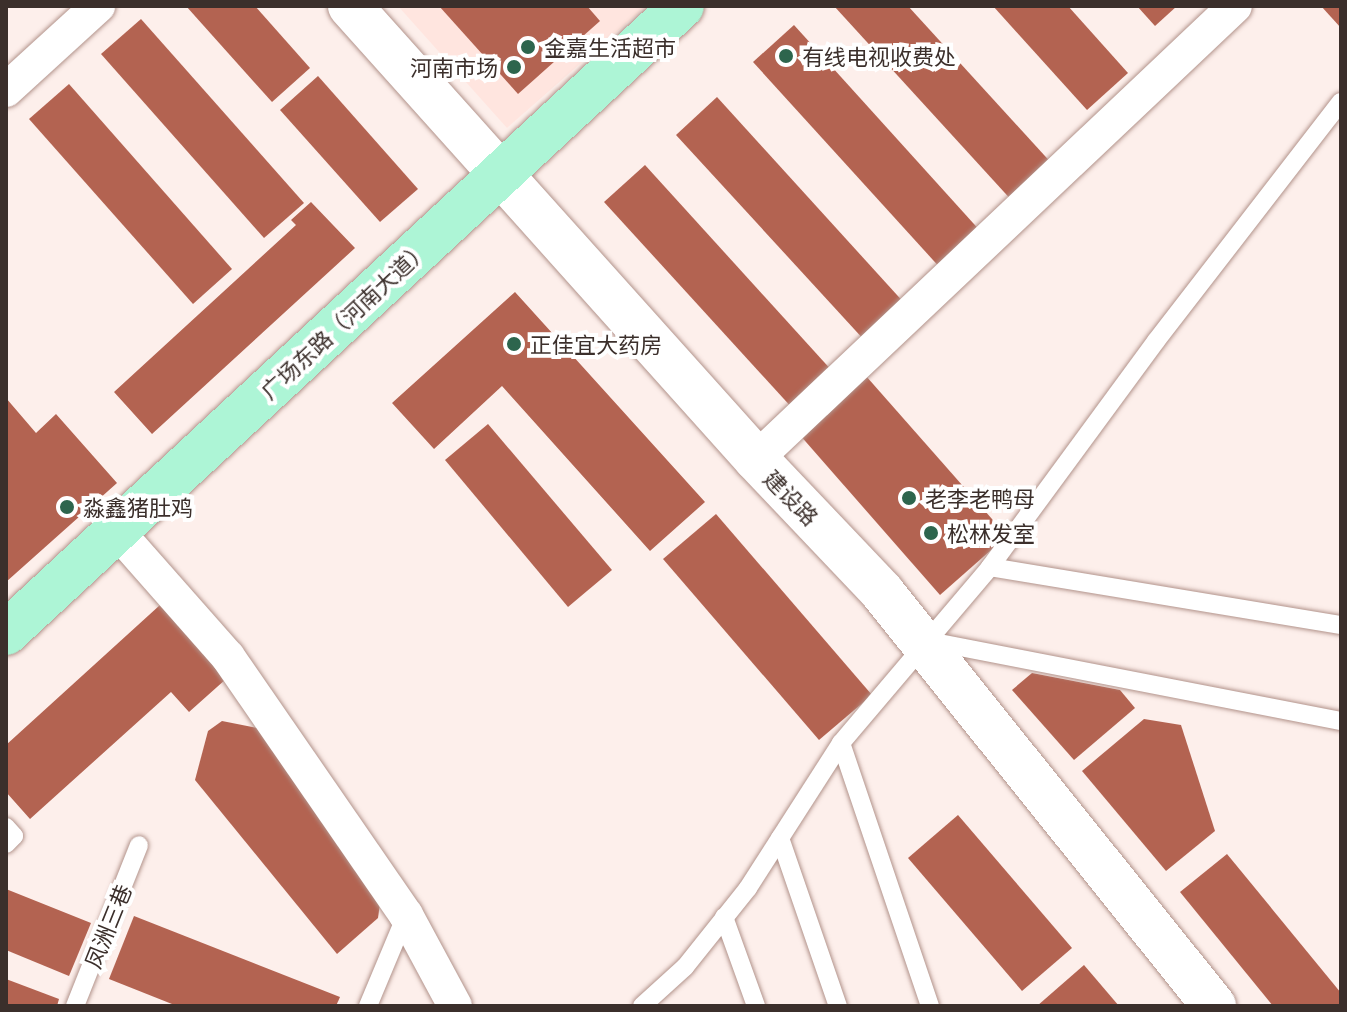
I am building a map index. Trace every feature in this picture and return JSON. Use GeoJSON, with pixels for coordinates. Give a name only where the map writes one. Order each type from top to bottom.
{"type":"FeatureCollection","features":[{"type":"Feature","properties":{"kind":"main road","name":"建设路"},"geometry":{"type":"LineString","coordinates":[[350,6],[756,459],[882,592],[1214,1006]]}},
{"type":"Feature","properties":{"kind":"main road","name":"广场东路（河南大道）"},"geometry":{"type":"LineString","coordinates":[[6,633],[682,6]]}},
{"type":"Feature","properties":{"kind":"street"},"geometry":{"type":"LineString","coordinates":[[6,90],[98,6]]}},
{"type":"Feature","properties":{"kind":"street"},"geometry":{"type":"LineString","coordinates":[[756,459],[1235,6]]}},
{"type":"Feature","properties":{"kind":"street"},"geometry":{"type":"LineString","coordinates":[[116,530],[228,657],[406,915],[455,1006]]}},
{"type":"Feature","properties":{"kind":"lane"},"geometry":{"type":"LineString","coordinates":[[642,1006],[663,998],[780,838],[841,743],[990,567],[1156,341],[1341,102]]}},
{"type":"Feature","properties":{"kind":"lane"},"geometry":{"type":"LineString","coordinates":[[990,567],[1341,625]]}},
{"type":"Feature","properties":{"kind":"lane"},"geometry":{"type":"LineString","coordinates":[[926,640],[1341,721]]}},
{"type":"Feature","properties":{"kind":"lane"},"geometry":{"type":"LineString","coordinates":[[841,743],[930,1006]]}},
{"type":"Feature","properties":{"kind":"lane"},"geometry":{"type":"LineString","coordinates":[[6,827],[14,836],[6,844]]}},
{"type":"Feature","properties":{"kind":"lane"},"geometry":{"type":"LineString","coordinates":[[780,838],[838,1006]]}},
{"type":"Feature","properties":{"kind":"lane","name":"凤洲三巷"},"geometry":{"type":"LineString","coordinates":[[75,1006],[139,845]]}},
{"type":"Feature","properties":{"kind":"lane"},"geometry":{"type":"LineString","coordinates":[[368,1006],[406,915]]}},
{"type":"Feature","properties":{"kind":"lane"},"geometry":{"type":"LineString","coordinates":[[724,917],[756,1006]]}},
{"type":"Feature","properties":{"kind":"shaded area","name":"河南市场"},"geometry":{"type":"Polygon","coordinates":[[[398,6],[646,6],[507,128],[398,6]]]}},
{"type":"Feature","properties":{"kind":"building"},"geometry":{"type":"Polygon","coordinates":[[[186,6],[255,6],[310,68],[272,102],[186,6]]]}},
{"type":"Feature","properties":{"kind":"building"},"geometry":{"type":"Polygon","coordinates":[[[439,6],[587,6],[600,21],[518,94],[439,6]]]}},
{"type":"Feature","properties":{"kind":"building"},"geometry":{"type":"Polygon","coordinates":[[[834,6],[908,6],[1055,167],[1015,204],[834,6]]]}},
{"type":"Feature","properties":{"kind":"building"},"geometry":{"type":"Polygon","coordinates":[[[993,6],[1068,6],[1128,73],[1087,110],[993,6]]]}},
{"type":"Feature","properties":{"kind":"building"},"geometry":{"type":"Polygon","coordinates":[[[1137,6],[1177,6],[1155,26],[1137,6]]]}},
{"type":"Feature","properties":{"kind":"building"},"geometry":{"type":"Polygon","coordinates":[[[1321,6],[1341,6],[1341,28],[1321,6]]]}},
{"type":"Feature","properties":{"kind":"building"},"geometry":{"type":"Polygon","coordinates":[[[141,19],[304,203],[264,238],[101,54],[141,19]]]}},
{"type":"Feature","properties":{"kind":"building"},"geometry":{"type":"Polygon","coordinates":[[[794,25],[983,234],[943,271],[753,62],[794,25]]]}},
{"type":"Feature","properties":{"kind":"building"},"geometry":{"type":"Polygon","coordinates":[[[318,76],[418,189],[380,222],[280,110],[318,76]]]}},
{"type":"Feature","properties":{"kind":"building"},"geometry":{"type":"Polygon","coordinates":[[[69,84],[232,269],[193,304],[29,119],[69,84]]]}},
{"type":"Feature","properties":{"kind":"building"},"geometry":{"type":"Polygon","coordinates":[[[717,97],[907,306],[866,342],[676,135],[717,97]]]}},
{"type":"Feature","properties":{"kind":"building"},"geometry":{"type":"Polygon","coordinates":[[[645,165],[834,373],[794,410],[604,202],[645,165]]]}},
{"type":"Feature","properties":{"kind":"building"},"geometry":{"type":"Polygon","coordinates":[[[311,202],[355,248],[152,434],[114,392],[296,225],[291,220],[311,202]]]}},
{"type":"Feature","properties":{"kind":"building"},"geometry":{"type":"Polygon","coordinates":[[[515,292],[705,502],[650,551],[502,386],[434,449],[392,403],[515,292]]]}},
{"type":"Feature","properties":{"kind":"building"},"geometry":{"type":"Polygon","coordinates":[[[866,376],[1007,536],[940,595],[799,434],[866,376]]]}},
{"type":"Feature","properties":{"kind":"building"},"geometry":{"type":"Polygon","coordinates":[[[6,398],[36,433],[56,414],[117,483],[6,582],[6,398]]]}},
{"type":"Feature","properties":{"kind":"building"},"geometry":{"type":"Polygon","coordinates":[[[488,424],[612,570],[568,607],[445,460],[488,424]]]}},
{"type":"Feature","properties":{"kind":"building"},"geometry":{"type":"Polygon","coordinates":[[[716,514],[872,695],[819,740],[663,559],[716,514]]]}},
{"type":"Feature","properties":{"kind":"building"},"geometry":{"type":"Polygon","coordinates":[[[160,605],[226,679],[189,712],[171,692],[30,819],[6,792],[6,745],[160,605]]]}},
{"type":"Feature","properties":{"kind":"building"},"geometry":{"type":"Polygon","coordinates":[[[1032,673],[1120,690],[1135,708],[1074,760],[1012,690],[1032,673]]]}},
{"type":"Feature","properties":{"kind":"building"},"geometry":{"type":"Polygon","coordinates":[[[1144,719],[1181,725],[1215,831],[1166,871],[1082,771],[1144,719]]]}},
{"type":"Feature","properties":{"kind":"building"},"geometry":{"type":"Polygon","coordinates":[[[222,721],[262,729],[381,896],[378,918],[337,954],[195,780],[208,731],[222,721]]]}},
{"type":"Feature","properties":{"kind":"building"},"geometry":{"type":"Polygon","coordinates":[[[958,815],[1072,948],[1022,991],[908,858],[958,815]]]}},
{"type":"Feature","properties":{"kind":"building"},"geometry":{"type":"Polygon","coordinates":[[[1227,854],[1341,993],[1341,1006],[1273,1006],[1180,892],[1227,854]]]}},
{"type":"Feature","properties":{"kind":"building"},"geometry":{"type":"Polygon","coordinates":[[[6,889],[91,923],[69,976],[6,950],[6,889]]]}},
{"type":"Feature","properties":{"kind":"building"},"geometry":{"type":"Polygon","coordinates":[[[134,916],[340,997],[336,1006],[177,1006],[109,979],[134,916]]]}},
{"type":"Feature","properties":{"kind":"building"},"geometry":{"type":"Polygon","coordinates":[[[1084,965],[1119,1006],[1037,1006],[1084,965]]]}},
{"type":"Feature","properties":{"kind":"building"},"geometry":{"type":"Polygon","coordinates":[[[6,979],[59,999],[57,1006],[6,1006],[6,979]]]}},
{"type":"Feature","properties":{"kind":"place","name":"金嘉生活超市"},"geometry":{"type":"Point","coordinates":[528,47]}},
{"type":"Feature","properties":{"kind":"place","name":"有线电视收费处"},"geometry":{"type":"Point","coordinates":[786,56]}},
{"type":"Feature","properties":{"kind":"place","name":"河南市场"},"geometry":{"type":"Point","coordinates":[514,67]}},
{"type":"Feature","properties":{"kind":"place","name":"正佳宜大药房"},"geometry":{"type":"Point","coordinates":[514,344]}},
{"type":"Feature","properties":{"kind":"place","name":"老李老鸭母"},"geometry":{"type":"Point","coordinates":[909,498]}},
{"type":"Feature","properties":{"kind":"place","name":"淼鑫猪肚鸡"},"geometry":{"type":"Point","coordinates":[67,507]}},
{"type":"Feature","properties":{"kind":"place","name":"松林发室"},"geometry":{"type":"Point","coordinates":[931,533]}}]}
